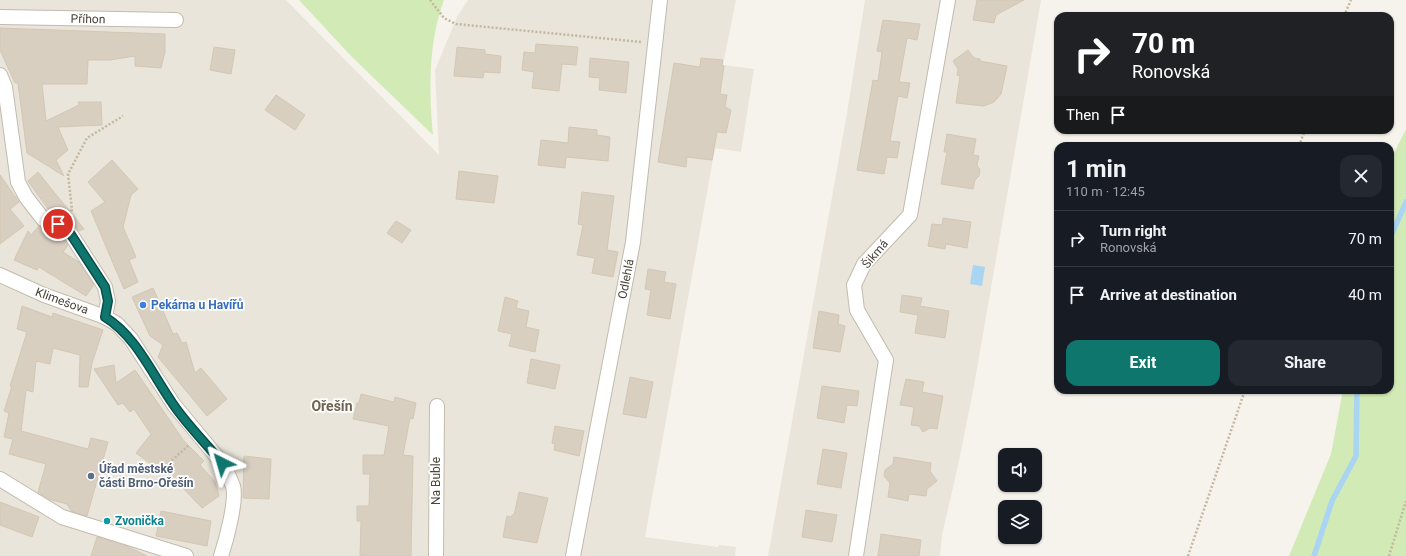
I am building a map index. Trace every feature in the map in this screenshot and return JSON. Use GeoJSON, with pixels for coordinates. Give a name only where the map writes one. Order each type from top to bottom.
{"type":"FeatureCollection","features":[{"type":"Feature","properties":{"kind":"street","name":"Odlehlá"},"geometry":{"type":"LineString","coordinates":[[573,556],[634,242],[660,0]]}},
{"type":"Feature","properties":{"kind":"street","name":"Šikmá"},"geometry":{"type":"LineString","coordinates":[[856,556],[886,360],[858,310],[854,285],[864,264],[910,215],[948,0]]}},
{"type":"Feature","properties":{"kind":"street","name":"Příhon"},"geometry":{"type":"LineString","coordinates":[[0,17],[176,20]]}},
{"type":"Feature","properties":{"kind":"street"},"geometry":{"type":"LineString","coordinates":[[0,75],[5,87],[18,182],[26,197],[43,219],[58,224],[68,230],[105,287],[108,301],[105,317]]}},
{"type":"Feature","properties":{"kind":"street","name":"Klimešova"},"geometry":{"type":"LineString","coordinates":[[0,275],[44,294],[105,317],[117,324],[131,339],[174,405],[222,463],[233,487],[226,541],[221,556]]}},
{"type":"Feature","properties":{"kind":"street","name":"Na Buble"},"geometry":{"type":"LineString","coordinates":[[436,556],[437,406]]}},
{"type":"Feature","properties":{"kind":"street"},"geometry":{"type":"LineString","coordinates":[[0,479],[62,517],[186,556]]}},
{"type":"Feature","properties":{"kind":"path"},"geometry":{"type":"LineString","coordinates":[[430,0],[444,18],[456,24],[656,43]]}},
{"type":"Feature","properties":{"kind":"path"},"geometry":{"type":"LineString","coordinates":[[1346,12],[1352,0]]}},
{"type":"Feature","properties":{"kind":"path"},"geometry":{"type":"LineString","coordinates":[[58,224],[72,210],[68,174],[87,138],[123,116]]}},
{"type":"Feature","properties":{"kind":"path"},"geometry":{"type":"LineString","coordinates":[[1188,556],[1244,394]]}},
{"type":"Feature","properties":{"kind":"path"},"geometry":{"type":"LineString","coordinates":[[160,471],[200,436]]}},
{"type":"Feature","properties":{"kind":"path"},"geometry":{"type":"LineString","coordinates":[[1389,556],[1406,501]]}},
{"type":"Feature","properties":{"kind":"shaded area"},"geometry":{"type":"Polygon","coordinates":[[[0,0],[286,0],[439,155],[435,70],[457,17],[468,0],[736,0],[723,65],[754,69],[741,152],[715,148],[645,537],[718,547],[719,545],[736,547],[735,556],[0,556],[0,0]]]}},
{"type":"Feature","properties":{"kind":"shaded area"},"geometry":{"type":"Polygon","coordinates":[[[865,0],[1041,0],[974,386],[942,535],[940,556],[768,556],[847,113],[865,0]]]}},
{"type":"Feature","properties":{"kind":"green space"},"geometry":{"type":"Polygon","coordinates":[[[299,0],[444,0],[432,50],[431,101],[433,135],[352,57],[299,0]]]}},
{"type":"Feature","properties":{"kind":"green space"},"geometry":{"type":"Polygon","coordinates":[[[1406,129],[1406,556],[1289,556],[1331,454],[1342,394],[1394,394],[1394,153],[1406,129]]]}},
{"type":"Feature","properties":{"kind":"water"},"geometry":{"type":"Polygon","coordinates":[[[973,265],[985,267],[982,286],[970,284],[973,265]]]}},
{"type":"Feature","properties":{"kind":"building"},"geometry":{"type":"Polygon","coordinates":[[[977,0],[1024,0],[996,15],[994,23],[973,20],[977,0]]]}},
{"type":"Feature","properties":{"kind":"building"},"geometry":{"type":"Polygon","coordinates":[[[883,20],[920,24],[917,40],[907,38],[899,82],[910,83],[907,98],[898,96],[890,141],[900,142],[897,158],[887,157],[884,174],[857,170],[873,80],[878,81],[882,52],[877,51],[883,20]]]}},
{"type":"Feature","properties":{"kind":"building"},"geometry":{"type":"Polygon","coordinates":[[[0,28],[165,34],[165,52],[161,68],[135,66],[135,56],[110,60],[88,60],[87,84],[42,84],[46,121],[79,105],[78,102],[101,102],[102,125],[58,127],[68,150],[56,160],[64,176],[27,153],[18,83],[15,83],[0,50],[0,28]]]}},
{"type":"Feature","properties":{"kind":"building"},"geometry":{"type":"Polygon","coordinates":[[[536,44],[578,47],[576,65],[562,64],[559,91],[532,88],[534,72],[522,70],[524,52],[535,53],[536,44]]]}},
{"type":"Feature","properties":{"kind":"building"},"geometry":{"type":"Polygon","coordinates":[[[214,47],[235,50],[231,74],[210,70],[214,47]]]}},
{"type":"Feature","properties":{"kind":"building"},"geometry":{"type":"Polygon","coordinates":[[[457,47],[485,50],[485,54],[501,56],[500,73],[484,72],[483,78],[454,76],[457,47]]]}},
{"type":"Feature","properties":{"kind":"building"},"geometry":{"type":"Polygon","coordinates":[[[968,50],[974,58],[980,59],[980,61],[1007,66],[1001,94],[994,102],[984,106],[956,103],[960,76],[957,75],[958,69],[953,61],[968,50]]]}},
{"type":"Feature","properties":{"kind":"building"},"geometry":{"type":"Polygon","coordinates":[[[590,58],[629,62],[626,93],[599,90],[600,78],[589,77],[590,58]]]}},
{"type":"Feature","properties":{"kind":"building"},"geometry":{"type":"Polygon","coordinates":[[[701,58],[723,60],[722,65],[724,66],[720,94],[727,95],[725,107],[731,110],[726,133],[717,132],[712,160],[687,157],[686,167],[658,162],[674,63],[700,67],[701,58]]]}},
{"type":"Feature","properties":{"kind":"building"},"geometry":{"type":"Polygon","coordinates":[[[276,95],[305,115],[295,130],[265,110],[276,95]]]}},
{"type":"Feature","properties":{"kind":"building"},"geometry":{"type":"Polygon","coordinates":[[[569,127],[597,130],[597,135],[610,137],[608,161],[566,157],[565,168],[538,165],[541,140],[568,143],[569,127]]]}},
{"type":"Feature","properties":{"kind":"building"},"geometry":{"type":"Polygon","coordinates":[[[947,134],[976,139],[973,155],[979,156],[977,165],[980,170],[979,176],[975,180],[973,189],[941,184],[947,152],[944,152],[947,134]]]}},
{"type":"Feature","properties":{"kind":"building"},"geometry":{"type":"Polygon","coordinates":[[[112,160],[138,189],[131,195],[123,227],[136,257],[129,260],[138,282],[124,289],[91,211],[105,202],[88,182],[112,160]]]}},
{"type":"Feature","properties":{"kind":"building"},"geometry":{"type":"Polygon","coordinates":[[[459,171],[498,176],[494,203],[456,199],[459,171]]]}},
{"type":"Feature","properties":{"kind":"building"},"geometry":{"type":"Polygon","coordinates":[[[38,172],[84,229],[79,231],[72,222],[51,213],[28,181],[38,172]]]}},
{"type":"Feature","properties":{"kind":"building"},"geometry":{"type":"Polygon","coordinates":[[[0,175],[19,202],[10,209],[24,226],[0,244],[0,175]]]}},
{"type":"Feature","properties":{"kind":"building"},"geometry":{"type":"Polygon","coordinates":[[[582,192],[614,196],[607,250],[618,252],[613,277],[592,273],[595,258],[577,255],[583,225],[578,224],[582,192]]]}},
{"type":"Feature","properties":{"kind":"building"},"geometry":{"type":"Polygon","coordinates":[[[943,218],[971,222],[967,248],[946,244],[945,249],[928,246],[932,224],[942,225],[943,218]]]}},
{"type":"Feature","properties":{"kind":"building"},"geometry":{"type":"Polygon","coordinates":[[[396,221],[411,230],[402,243],[387,233],[396,221]]]}},
{"type":"Feature","properties":{"kind":"building"},"geometry":{"type":"Polygon","coordinates":[[[39,226],[62,237],[68,245],[63,252],[79,262],[94,285],[86,296],[39,267],[37,270],[14,260],[28,231],[31,235],[39,226]]]}},
{"type":"Feature","properties":{"kind":"building"},"geometry":{"type":"Polygon","coordinates":[[[648,269],[666,272],[664,282],[676,284],[670,319],[647,315],[651,290],[645,289],[648,269]]]}},
{"type":"Feature","properties":{"kind":"building"},"geometry":{"type":"Polygon","coordinates":[[[153,288],[173,334],[177,333],[182,343],[186,342],[195,373],[201,368],[227,399],[207,416],[158,357],[163,345],[150,336],[132,297],[153,288]]]}},
{"type":"Feature","properties":{"kind":"building"},"geometry":{"type":"Polygon","coordinates":[[[902,295],[922,298],[920,306],[949,311],[945,338],[915,333],[918,315],[900,312],[902,295]]]}},
{"type":"Feature","properties":{"kind":"building"},"geometry":{"type":"Polygon","coordinates":[[[505,297],[518,301],[516,308],[529,311],[526,327],[539,330],[535,352],[509,346],[512,334],[498,331],[505,297]]]}},
{"type":"Feature","properties":{"kind":"building"},"geometry":{"type":"Polygon","coordinates":[[[22,306],[52,317],[53,313],[103,330],[92,363],[88,387],[79,387],[80,355],[53,348],[50,364],[36,361],[33,392],[26,390],[21,431],[88,449],[91,438],[108,442],[87,516],[71,511],[67,504],[48,499],[38,492],[46,464],[9,454],[13,439],[4,437],[9,413],[4,411],[12,386],[10,386],[27,332],[17,329],[22,306]]]}},
{"type":"Feature","properties":{"kind":"building"},"geometry":{"type":"Polygon","coordinates":[[[819,311],[839,315],[838,324],[845,326],[840,352],[813,348],[819,311]]]}},
{"type":"Feature","properties":{"kind":"building"},"geometry":{"type":"Polygon","coordinates":[[[531,359],[560,365],[555,389],[527,383],[531,359]]]}},
{"type":"Feature","properties":{"kind":"building"},"geometry":{"type":"Polygon","coordinates":[[[114,365],[116,383],[135,370],[184,441],[204,461],[200,465],[215,482],[219,496],[202,508],[181,486],[136,453],[151,434],[134,409],[130,412],[123,403],[118,405],[94,369],[114,365]]]}},
{"type":"Feature","properties":{"kind":"building"},"geometry":{"type":"Polygon","coordinates":[[[630,377],[653,382],[646,418],[623,414],[630,377]]]}},
{"type":"Feature","properties":{"kind":"building"},"geometry":{"type":"Polygon","coordinates":[[[906,379],[924,382],[922,392],[943,396],[937,429],[930,428],[923,432],[919,426],[911,425],[914,407],[900,405],[906,379]]]}},
{"type":"Feature","properties":{"kind":"building"},"geometry":{"type":"Polygon","coordinates":[[[822,386],[859,391],[857,406],[847,405],[844,423],[817,418],[822,386]]]}},
{"type":"Feature","properties":{"kind":"building"},"geometry":{"type":"Polygon","coordinates":[[[361,394],[394,402],[395,397],[416,403],[413,419],[410,418],[403,455],[413,456],[411,556],[360,556],[361,521],[357,521],[357,506],[369,506],[370,474],[363,474],[363,455],[384,455],[389,426],[353,419],[361,394]]]}},
{"type":"Feature","properties":{"kind":"building"},"geometry":{"type":"Polygon","coordinates":[[[555,426],[584,431],[579,456],[554,450],[555,444],[552,443],[555,426]]]}},
{"type":"Feature","properties":{"kind":"building"},"geometry":{"type":"Polygon","coordinates":[[[823,449],[847,453],[841,488],[817,484],[823,449]]]}},
{"type":"Feature","properties":{"kind":"building"},"geometry":{"type":"Polygon","coordinates":[[[244,456],[271,459],[269,499],[243,498],[244,456]]]}},
{"type":"Feature","properties":{"kind":"building"},"geometry":{"type":"Polygon","coordinates":[[[894,457],[931,463],[930,471],[937,481],[927,489],[926,496],[909,494],[908,501],[888,497],[890,483],[884,476],[885,470],[893,464],[894,457]]]}},
{"type":"Feature","properties":{"kind":"building"},"geometry":{"type":"Polygon","coordinates":[[[519,492],[548,498],[537,543],[503,537],[507,516],[512,517],[512,515],[514,515],[519,492]]]}},
{"type":"Feature","properties":{"kind":"building"},"geometry":{"type":"Polygon","coordinates":[[[0,502],[39,517],[32,537],[0,525],[0,502]]]}},
{"type":"Feature","properties":{"kind":"building"},"geometry":{"type":"Polygon","coordinates":[[[806,510],[837,515],[832,542],[802,537],[806,510]]]}},
{"type":"Feature","properties":{"kind":"building"},"geometry":{"type":"Polygon","coordinates":[[[161,511],[211,521],[207,546],[156,536],[161,511]]]}},
{"type":"Feature","properties":{"kind":"building"},"geometry":{"type":"Polygon","coordinates":[[[881,534],[921,540],[919,556],[878,556],[881,534]]]}},
{"type":"Feature","properties":{"kind":"building"},"geometry":{"type":"Polygon","coordinates":[[[97,537],[129,547],[147,556],[91,556],[97,537]]]}},
{"type":"Feature","properties":{"kind":"waterway"},"geometry":{"type":"LineString","coordinates":[[1394,229],[1406,202]]}},
{"type":"Feature","properties":{"kind":"waterway"},"geometry":{"type":"LineString","coordinates":[[1314,556],[1332,501],[1356,456],[1357,394]]}},
{"type":"Feature","properties":{"kind":"place","name":"Pekárna u Havířů"},"geometry":{"type":"Point","coordinates":[143,305]}},
{"type":"Feature","properties":{"kind":"place","name":"Úřad městské části Brno-Ořešín"},"geometry":{"type":"Point","coordinates":[91,476]}},
{"type":"Feature","properties":{"kind":"place","name":"Zvonička"},"geometry":{"type":"Point","coordinates":[107,521]}},
{"type":"Feature","properties":{"kind":"district","name":"Ořešín"},"geometry":{"type":"Point","coordinates":[332,406]}},
{"type":"Feature","properties":{"kind":"route"},"geometry":{"type":"LineString","coordinates":[[58,224],[68,230],[105,287],[108,301],[105,317],[117,324],[131,339],[174,405],[222,463]]}}]}
